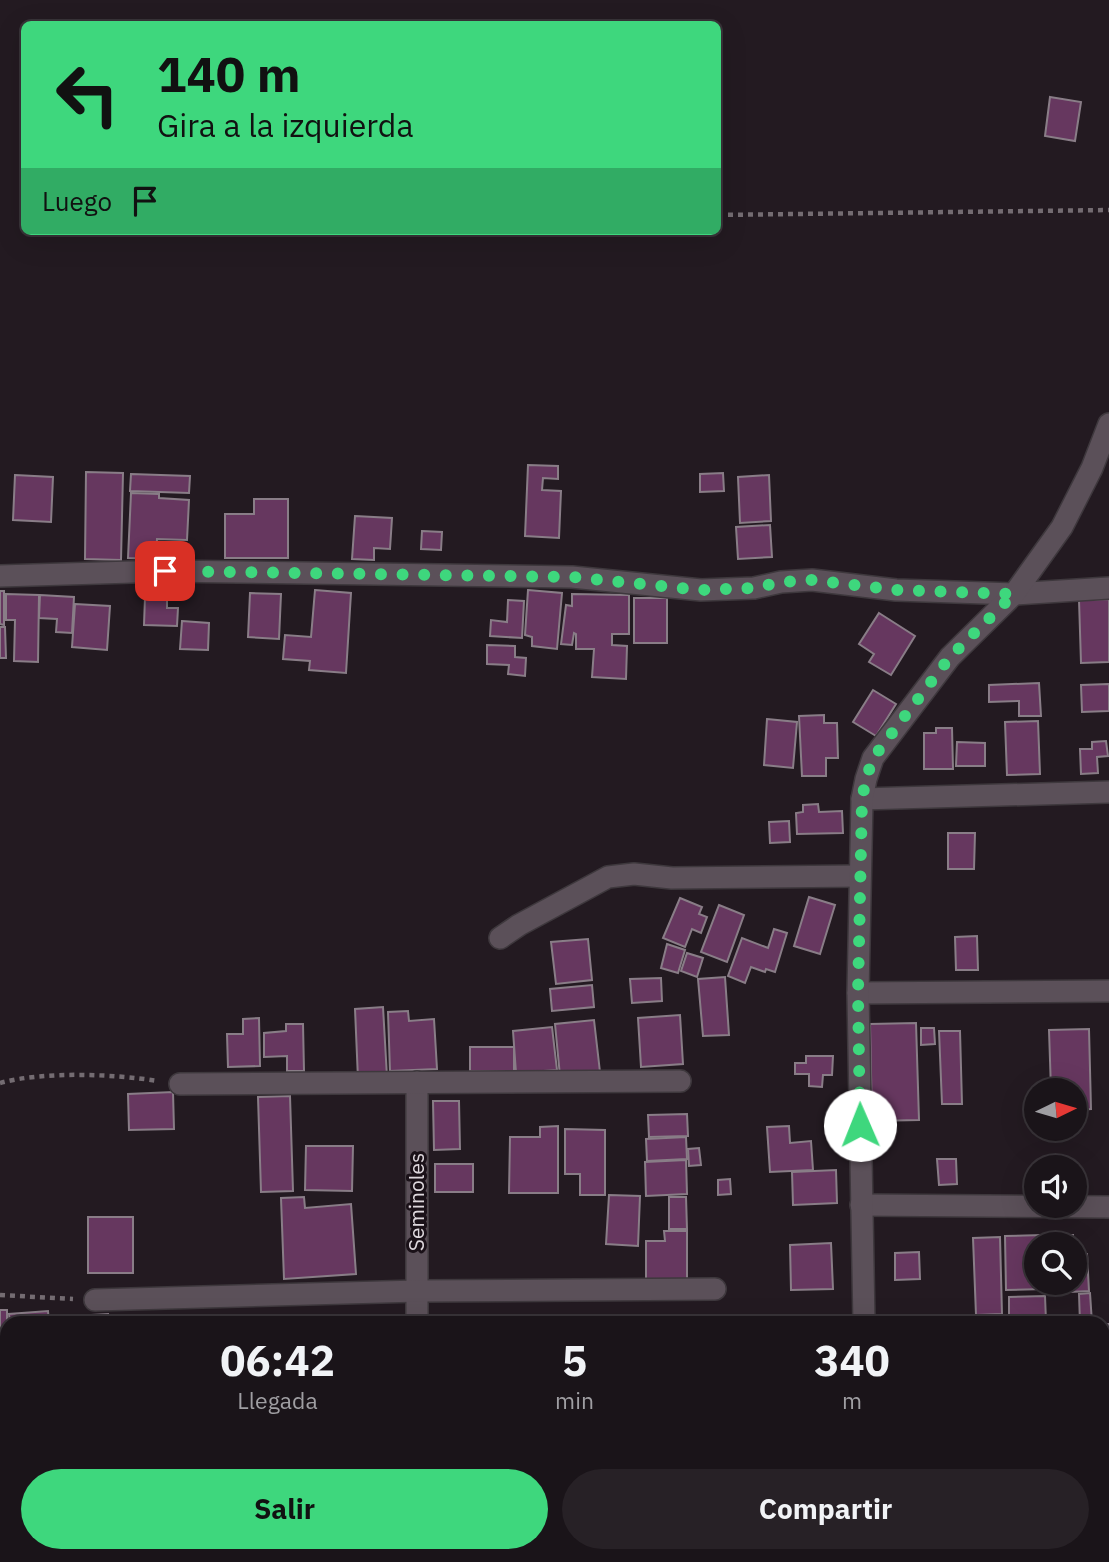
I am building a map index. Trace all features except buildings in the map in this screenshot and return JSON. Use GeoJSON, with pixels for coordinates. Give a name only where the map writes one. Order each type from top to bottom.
{"type":"FeatureCollection","features":[{"type":"Feature","properties":{"kind":"street"},"geometry":{"type":"LineString","coordinates":[[864,1316],[858,993],[862,799],[866,779],[873,758],[950,657],[1014,594],[1062,527],[1092,468],[1109,424]]}},
{"type":"Feature","properties":{"kind":"street"},"geometry":{"type":"LineString","coordinates":[[0,576],[165,571],[572,577],[701,590],[754,588],[781,582],[812,580],[897,590],[1014,594],[1109,588]]}},
{"type":"Feature","properties":{"kind":"street"},"geometry":{"type":"LineString","coordinates":[[862,799],[1109,792]]}},
{"type":"Feature","properties":{"kind":"street"},"geometry":{"type":"LineString","coordinates":[[500,938],[608,877],[635,874],[672,878],[860,876]]}},
{"type":"Feature","properties":{"kind":"street"},"geometry":{"type":"LineString","coordinates":[[858,993],[1109,991]]}},
{"type":"Feature","properties":{"kind":"street"},"geometry":{"type":"LineString","coordinates":[[180,1084],[680,1081]]}},
{"type":"Feature","properties":{"kind":"street","name":"Seminoles"},"geometry":{"type":"LineString","coordinates":[[417,1082],[417,1316]]}},
{"type":"Feature","properties":{"kind":"street"},"geometry":{"type":"LineString","coordinates":[[861,1205],[1109,1207]]}},
{"type":"Feature","properties":{"kind":"street"},"geometry":{"type":"LineString","coordinates":[[95,1300],[418,1291],[715,1289]]}},
{"type":"Feature","properties":{"kind":"path"},"geometry":{"type":"LineString","coordinates":[[721,215],[1109,210]]}},
{"type":"Feature","properties":{"kind":"path"},"geometry":{"type":"LineString","coordinates":[[0,1083],[19,1078],[120,1075],[180,1084]]}},
{"type":"Feature","properties":{"kind":"path"},"geometry":{"type":"LineString","coordinates":[[0,1295],[95,1300]]}},
{"type":"Feature","properties":{"kind":"route"},"geometry":{"type":"LineString","coordinates":[[165,571],[572,577],[701,590],[754,588],[781,582],[812,580],[897,590],[1014,594],[950,657],[873,758],[866,779],[862,799],[858,970],[860,1125]]}}]}
